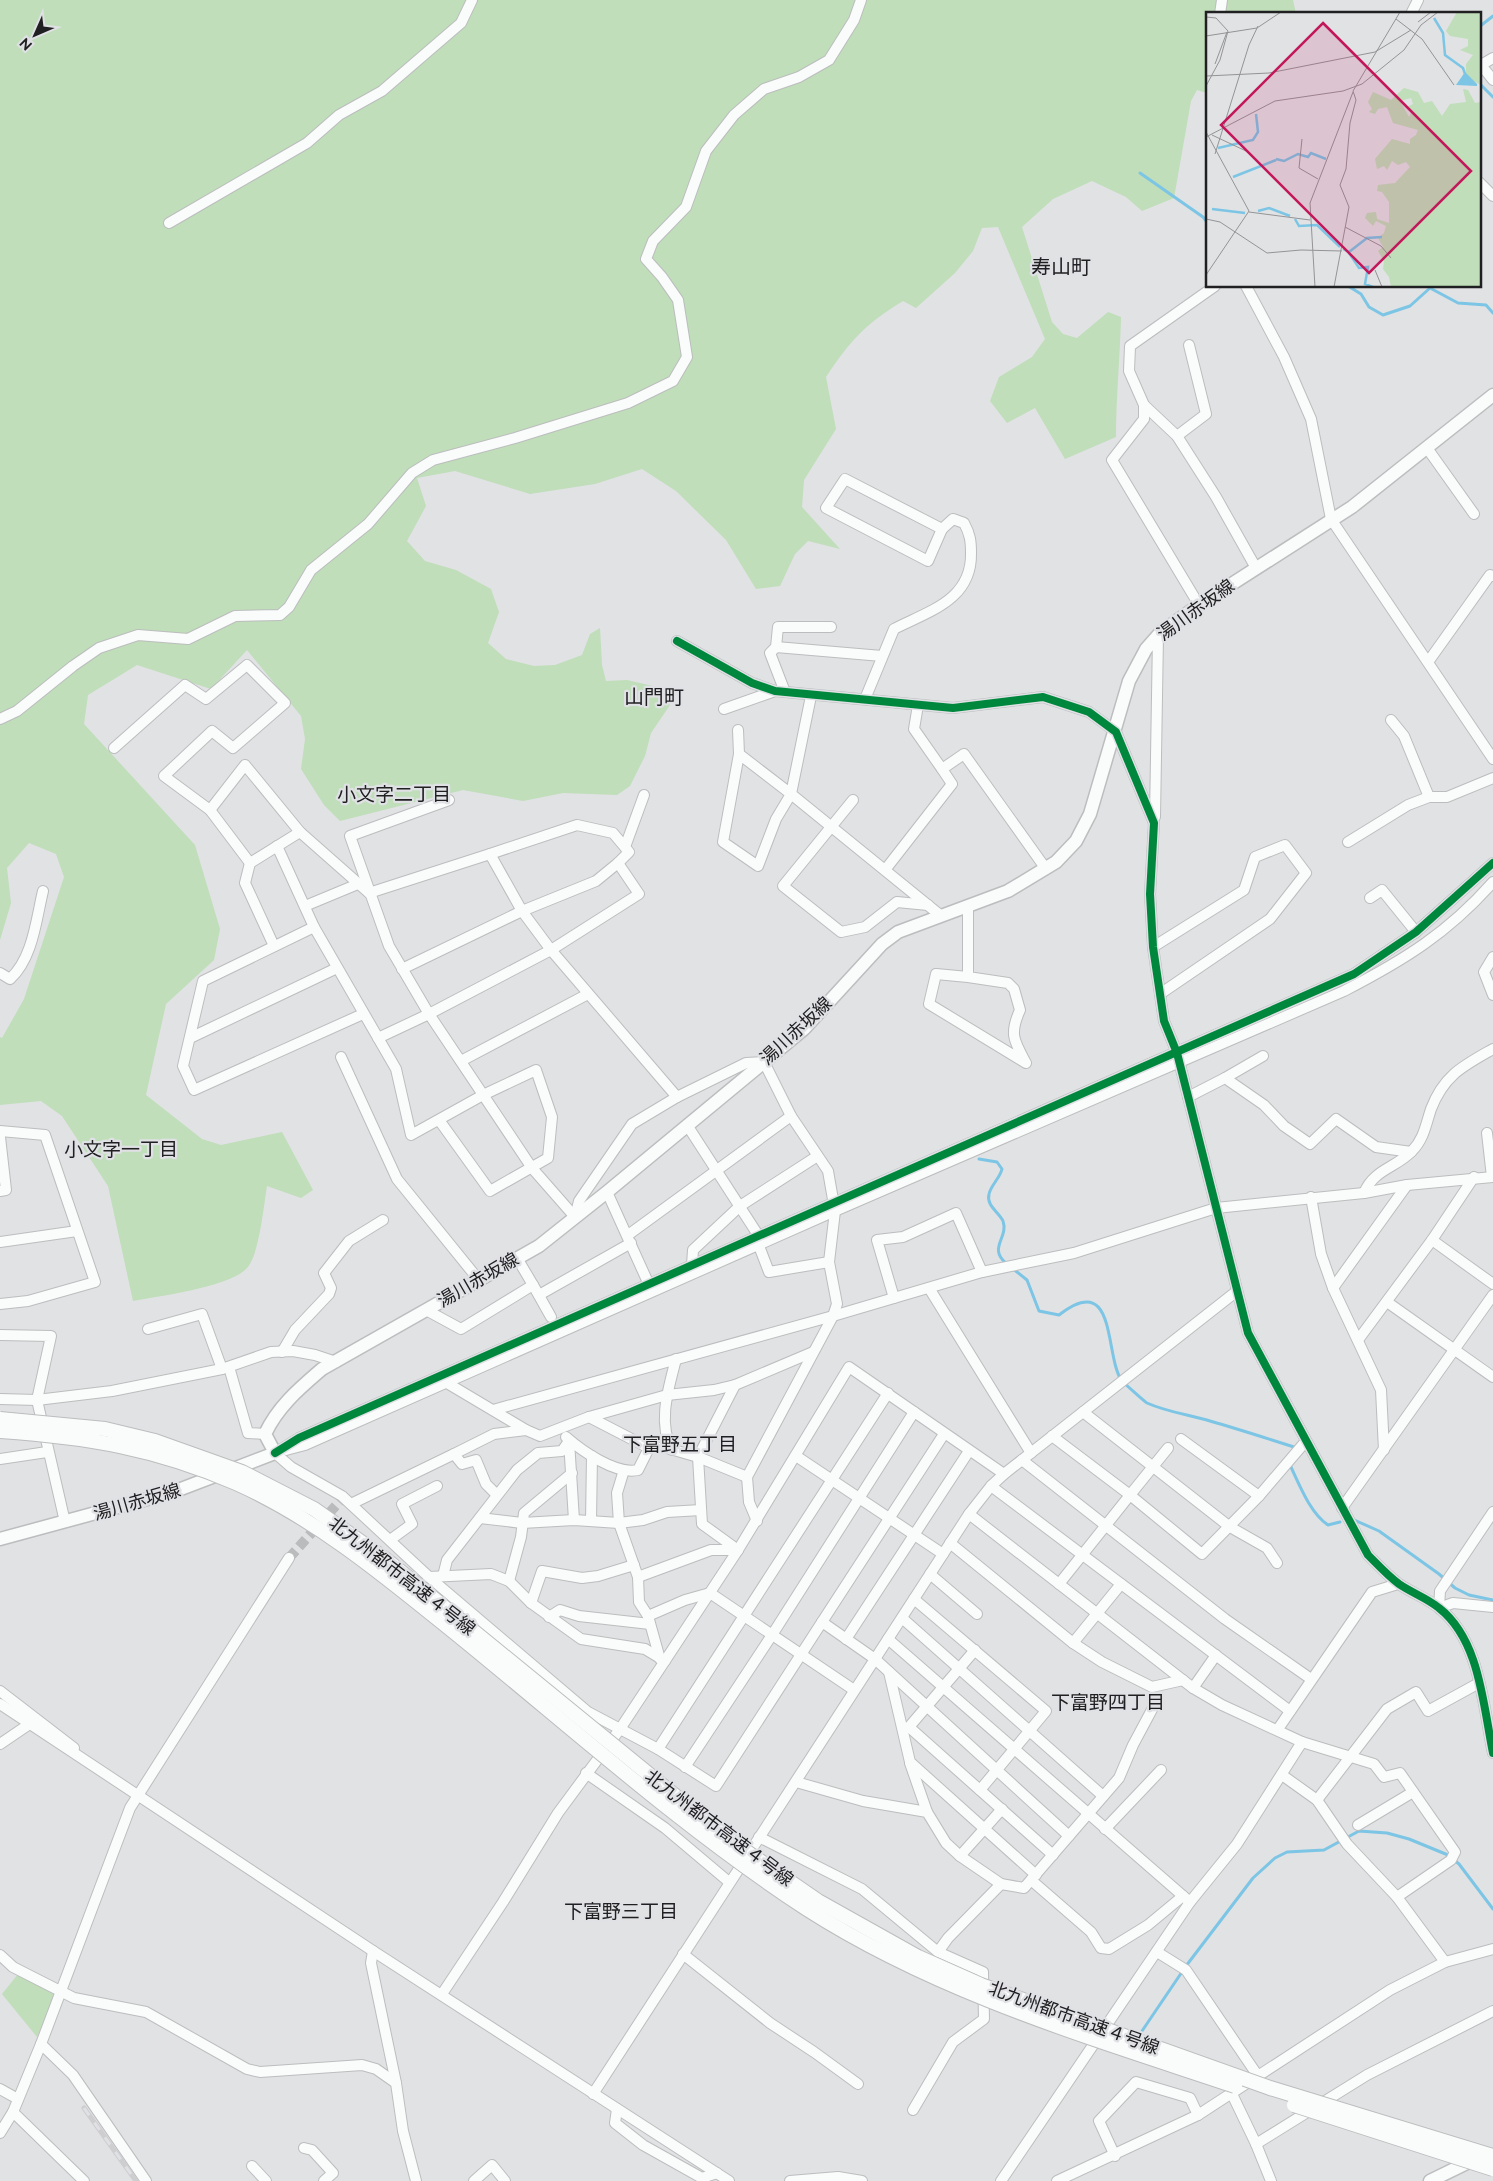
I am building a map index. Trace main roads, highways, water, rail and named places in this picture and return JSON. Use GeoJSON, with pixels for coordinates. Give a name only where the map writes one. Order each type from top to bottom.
{"type":"FeatureCollection","features":[{"type":"Feature","properties":{"kind":"highway","name":"北九州都市高速４号線"},"geometry":{"type":"LineString","coordinates":[[0,1419],[105,1429],[155,1441],[200,1455],[242,1472],[314,1509],[385,1559],[728,1839],[818,1900],[918,1957],[981,1985],[1270,2088],[1493,2156]]}},
{"type":"Feature","properties":{"kind":"highway","name":"北九州都市高速４号線"},"geometry":{"type":"LineString","coordinates":[[0,1431],[103,1441],[152,1452],[236,1483],[309,1521],[415,1600],[720,1848],[811,1911],[912,1968],[975,1995],[1088,2037],[1443,2154],[1493,2168]]}},
{"type":"Feature","properties":{"kind":"main road","name":"湯川赤坂線"},"geometry":{"type":"LineString","coordinates":[[0,1539],[173,1492],[275,1453],[265,1434],[273,1416],[295,1392],[322,1369],[539,1246],[804,1029],[882,944],[898,932],[1008,891],[1056,862],[1076,841],[1090,814],[1116,732],[1129,681],[1146,649],[1158,636],[1199,605],[1352,507],[1493,395]]}},
{"type":"Feature","properties":{"kind":"main road"},"geometry":{"type":"LineString","coordinates":[[1430,2181],[1493,2150]]}},
{"type":"Feature","properties":{"kind":"waterway"},"geometry":{"type":"LineString","coordinates":[[1480,26],[1493,16]]}},
{"type":"Feature","properties":{"kind":"waterway"},"geometry":{"type":"LineString","coordinates":[[1480,84],[1493,97]]}},
{"type":"Feature","properties":{"kind":"waterway"},"geometry":{"type":"LineString","coordinates":[[1140,173],[1206,221]]}},
{"type":"Feature","properties":{"kind":"waterway"},"geometry":{"type":"LineString","coordinates":[[1351,288],[1361,294],[1369,307],[1383,315],[1410,306],[1430,288]]}},
{"type":"Feature","properties":{"kind":"waterway"},"geometry":{"type":"LineString","coordinates":[[1430,288],[1458,303],[1486,305],[1493,313]]}},
{"type":"Feature","properties":{"kind":"waterway"},"geometry":{"type":"LineString","coordinates":[[979,1159],[997,1162],[1002,1169],[990,1191],[989,1202],[1003,1221],[1004,1227],[999,1253],[1007,1264]]}},
{"type":"Feature","properties":{"kind":"waterway"},"geometry":{"type":"LineString","coordinates":[[1012,1268],[1027,1280],[1039,1311],[1059,1315],[1078,1304],[1091,1303],[1100,1309],[1106,1322],[1117,1369],[1122,1381],[1147,1403],[1294,1447],[1293,1450]]}},
{"type":"Feature","properties":{"kind":"waterway"},"geometry":{"type":"LineString","coordinates":[[1290,1465],[1310,1506],[1322,1520],[1328,1525],[1340,1522]]}},
{"type":"Feature","properties":{"kind":"waterway"},"geometry":{"type":"LineString","coordinates":[[1352,1519],[1379,1531],[1439,1574],[1455,1588],[1469,1595],[1493,1600]]}},
{"type":"Feature","properties":{"kind":"waterway"},"geometry":{"type":"LineString","coordinates":[[1142,2031],[1186,1966],[1253,1878],[1275,1858],[1287,1852],[1324,1850],[1359,1831],[1387,1833],[1409,1839],[1448,1855],[1459,1864],[1493,1909]]}},
{"type":"Feature","properties":{"kind":"tunnel"},"geometry":{"type":"LineString","coordinates":[[289,1558],[340,1501]]}},
{"type":"Feature","properties":{"kind":"railway"},"geometry":{"type":"LineString","coordinates":[[84,2108],[136,2181]]}},
{"type":"Feature","properties":{"kind":"district","name":"寿山町"},"geometry":{"type":"Point","coordinates":[1061,267]}},
{"type":"Feature","properties":{"kind":"district","name":"山門町"},"geometry":{"type":"Point","coordinates":[654,697]}},
{"type":"Feature","properties":{"kind":"district","name":"小文字二丁目"},"geometry":{"type":"Point","coordinates":[394,794]}},
{"type":"Feature","properties":{"kind":"district","name":"小文字一丁目"},"geometry":{"type":"Point","coordinates":[121,1149]}},
{"type":"Feature","properties":{"kind":"district","name":"下富野五丁目"},"geometry":{"type":"Point","coordinates":[680,1444]}},
{"type":"Feature","properties":{"kind":"district","name":"下富野四丁目"},"geometry":{"type":"Point","coordinates":[1108,1702]}},
{"type":"Feature","properties":{"kind":"district","name":"下富野三丁目"},"geometry":{"type":"Point","coordinates":[621,1911]}}]}
